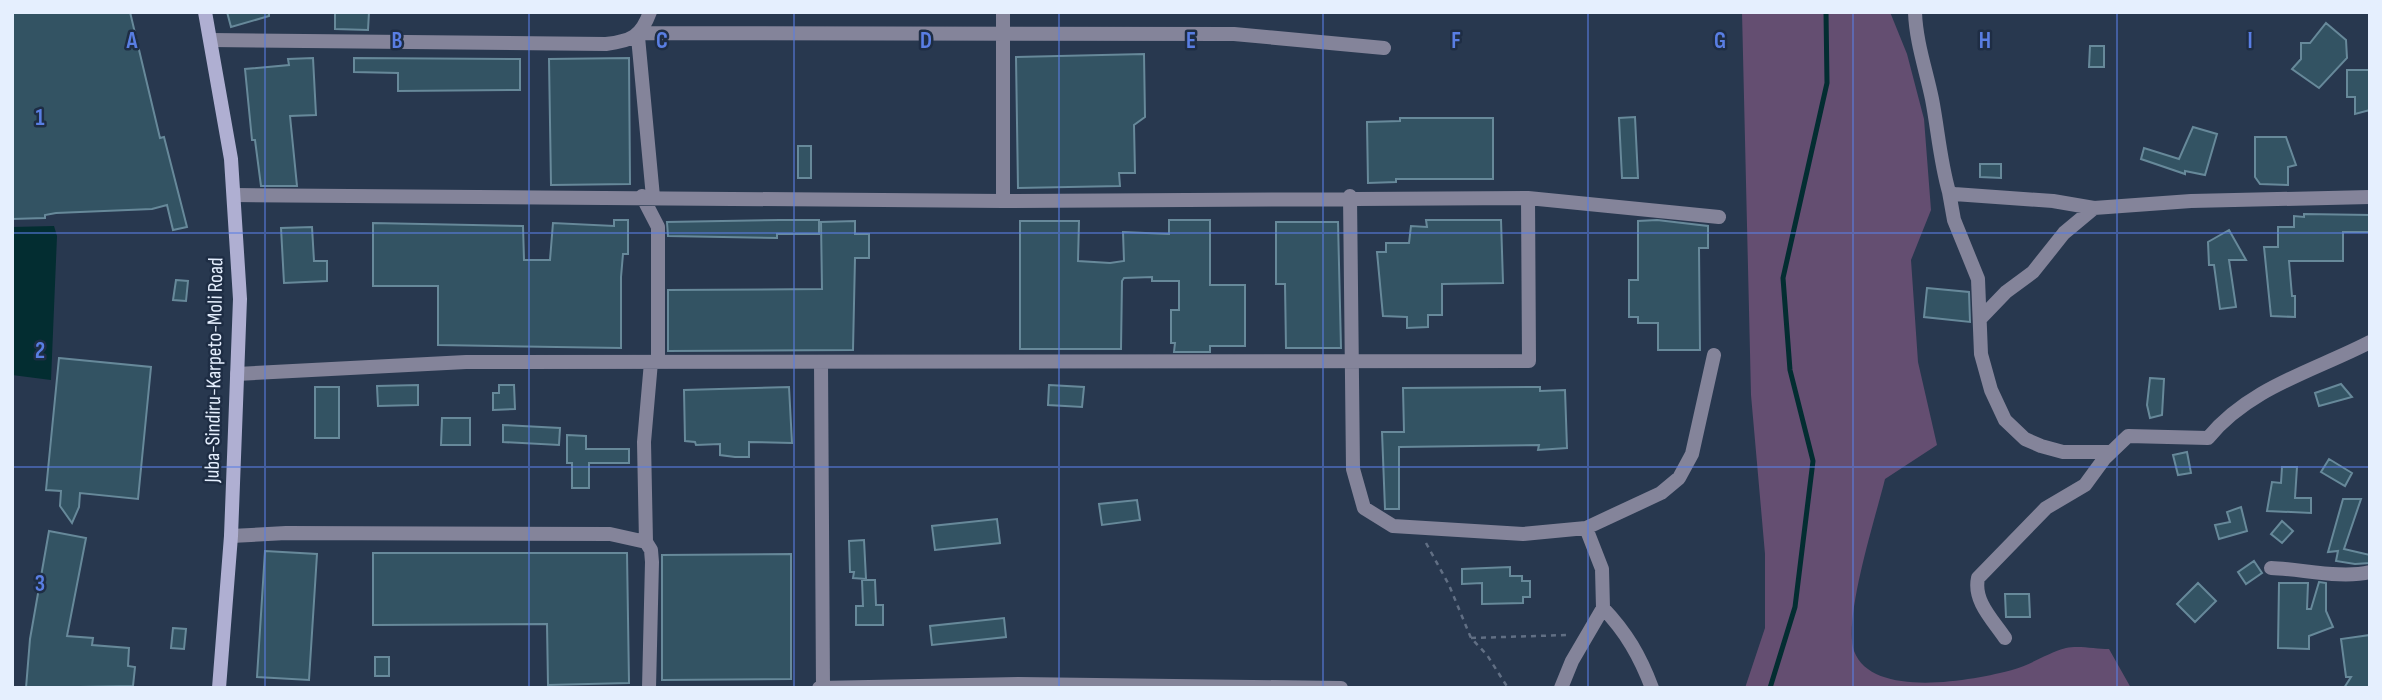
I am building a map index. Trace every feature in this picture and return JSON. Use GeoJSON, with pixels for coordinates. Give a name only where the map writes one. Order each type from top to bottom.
{"type":"FeatureCollection","features":[{"type":"Feature","properties":{"kind":"main road","name":"Juba-Sindiru-Karpeto-Moli Road"},"geometry":{"type":"LineString","coordinates":[[205,12],[234,195],[240,299],[231,536],[219,688]]}},
{"type":"Feature","properties":{"kind":"street"},"geometry":{"type":"LineString","coordinates":[[649,688],[652,562],[651,550],[646,542],[644,442],[654,362],[658,227],[647,196],[639,35],[650,12]]}},
{"type":"Feature","properties":{"kind":"street"},"geometry":{"type":"LineString","coordinates":[[1003,12],[1003,201]]}},
{"type":"Feature","properties":{"kind":"street"},"geometry":{"type":"LineString","coordinates":[[1915,12],[1916,31],[1954,220],[1978,279],[1981,354],[1991,390],[2005,420],[2025,439],[2063,452],[2109,452]]}},
{"type":"Feature","properties":{"kind":"street"},"geometry":{"type":"LineString","coordinates":[[211,40],[606,44],[629,41],[639,35],[1234,34],[1384,48]]}},
{"type":"Feature","properties":{"kind":"street"},"geometry":{"type":"LineString","coordinates":[[1949,191],[1968,197],[2020,198],[2094,208],[2191,201],[2370,197]]}},
{"type":"Feature","properties":{"kind":"street"},"geometry":{"type":"LineString","coordinates":[[234,195],[647,196],[1003,201],[1528,198],[1719,217]]}},
{"type":"Feature","properties":{"kind":"street"},"geometry":{"type":"LineString","coordinates":[[1350,196],[1353,469],[1364,508],[1393,526],[1523,534],[1586,528],[1661,493],[1679,478],[1692,454],[1714,355]]}},
{"type":"Feature","properties":{"kind":"street"},"geometry":{"type":"LineString","coordinates":[[237,374],[466,362],[1528,361],[1528,198]]}},
{"type":"Feature","properties":{"kind":"street"},"geometry":{"type":"LineString","coordinates":[[1981,318],[2006,292],[2033,272],[2064,233],[2094,208]]}},
{"type":"Feature","properties":{"kind":"street"},"geometry":{"type":"LineString","coordinates":[[2006,638],[1983,607],[1975,589],[1978,578],[2046,508],[2085,485],[2109,452],[2128,436],[2208,438],[2227,415],[2287,379],[2370,342]]}},
{"type":"Feature","properties":{"kind":"street"},"geometry":{"type":"LineString","coordinates":[[821,362],[821,688],[1341,688]]}},
{"type":"Feature","properties":{"kind":"street"},"geometry":{"type":"LineString","coordinates":[[1561,688],[1572,661],[1603,608],[1602,569],[1586,528]]}},
{"type":"Feature","properties":{"kind":"street"},"geometry":{"type":"LineString","coordinates":[[231,536],[286,533],[610,534],[646,542]]}},
{"type":"Feature","properties":{"kind":"street"},"geometry":{"type":"LineString","coordinates":[[2271,568],[2315,570],[2351,576],[2370,572]]}},
{"type":"Feature","properties":{"kind":"street"},"geometry":{"type":"LineString","coordinates":[[1603,608],[1619,625],[1641,658],[1652,688]]}},
{"type":"Feature","properties":{"kind":"path"},"geometry":{"type":"LineString","coordinates":[[1418,528],[1449,585],[1471,638],[1487,655],[1508,688]]}},
{"type":"Feature","properties":{"kind":"path"},"geometry":{"type":"LineString","coordinates":[[1471,638],[1562,637],[1571,634]]}},
{"type":"Feature","properties":{"kind":"shaded area"},"geometry":{"type":"Polygon","coordinates":[[[1742,12],[1890,12],[1907,54],[1924,119],[1931,210],[1911,260],[1918,362],[1937,445],[1885,479],[1857,592],[1853,615],[1854,651],[1864,666],[1881,676],[1926,683],[1974,678],[2012,670],[2066,648],[2109,649],[2131,688],[1745,688],[1765,628],[1765,554],[1751,395],[1742,12]]]}},
{"type":"Feature","properties":{"kind":"shaded area"},"geometry":{"type":"Polygon","coordinates":[[[54,226],[57,236],[51,380],[12,375],[12,227],[54,226]]]}},
{"type":"Feature","properties":{"kind":"building"},"geometry":{"type":"Polygon","coordinates":[[[12,12],[130,12],[160,138],[164,137],[187,227],[173,230],[167,205],[152,209],[56,213],[45,215],[45,218],[12,219],[12,12]]]}},
{"type":"Feature","properties":{"kind":"building"},"geometry":{"type":"Polygon","coordinates":[[[227,12],[269,12],[269,16],[231,27],[227,12]]]}},
{"type":"Feature","properties":{"kind":"building"},"geometry":{"type":"Polygon","coordinates":[[[335,12],[369,12],[368,30],[335,29],[335,12]]]}},
{"type":"Feature","properties":{"kind":"building"},"geometry":{"type":"Polygon","coordinates":[[[2326,23],[2346,40],[2347,58],[2319,88],[2292,69],[2301,59],[2301,43],[2310,43],[2326,23]]]}},
{"type":"Feature","properties":{"kind":"building"},"geometry":{"type":"Polygon","coordinates":[[[2090,46],[2104,46],[2104,67],[2089,67],[2090,46]]]}},
{"type":"Feature","properties":{"kind":"building"},"geometry":{"type":"Polygon","coordinates":[[[1144,54],[1145,117],[1134,125],[1135,173],[1119,173],[1120,186],[1018,188],[1016,57],[1144,54]]]}},
{"type":"Feature","properties":{"kind":"building"},"geometry":{"type":"Polygon","coordinates":[[[313,58],[316,115],[290,116],[297,186],[261,186],[255,140],[252,140],[245,69],[289,65],[288,59],[313,58]]]}},
{"type":"Feature","properties":{"kind":"building"},"geometry":{"type":"Polygon","coordinates":[[[354,58],[520,59],[520,90],[398,91],[398,73],[354,72],[354,58]]]}},
{"type":"Feature","properties":{"kind":"building"},"geometry":{"type":"Polygon","coordinates":[[[629,58],[630,184],[551,185],[549,59],[629,58]]]}},
{"type":"Feature","properties":{"kind":"building"},"geometry":{"type":"Polygon","coordinates":[[[2347,70],[2370,70],[2370,110],[2355,114],[2355,97],[2347,97],[2347,70]]]}},
{"type":"Feature","properties":{"kind":"building"},"geometry":{"type":"Polygon","coordinates":[[[1635,117],[1638,178],[1622,178],[1619,118],[1635,117]]]}},
{"type":"Feature","properties":{"kind":"building"},"geometry":{"type":"Polygon","coordinates":[[[1400,118],[1493,118],[1493,179],[1396,179],[1396,182],[1368,183],[1367,122],[1400,121],[1400,118]]]}},
{"type":"Feature","properties":{"kind":"building"},"geometry":{"type":"Polygon","coordinates":[[[2193,127],[2217,134],[2205,175],[2185,171],[2185,174],[2141,159],[2144,148],[2179,159],[2193,127]]]}},
{"type":"Feature","properties":{"kind":"building"},"geometry":{"type":"Polygon","coordinates":[[[2255,137],[2286,137],[2296,165],[2288,167],[2288,185],[2260,184],[2255,177],[2255,137]]]}},
{"type":"Feature","properties":{"kind":"building"},"geometry":{"type":"Polygon","coordinates":[[[798,146],[811,146],[811,178],[798,178],[798,146]]]}},
{"type":"Feature","properties":{"kind":"building"},"geometry":{"type":"Polygon","coordinates":[[[1980,164],[2001,164],[2001,178],[1980,177],[1980,164]]]}},
{"type":"Feature","properties":{"kind":"building"},"geometry":{"type":"Polygon","coordinates":[[[2304,214],[2370,215],[2370,232],[2343,232],[2343,261],[2289,261],[2292,296],[2295,296],[2295,317],[2271,316],[2264,247],[2278,247],[2278,227],[2294,227],[2294,216],[2304,217],[2304,214]]]}},
{"type":"Feature","properties":{"kind":"building"},"geometry":{"type":"Polygon","coordinates":[[[614,220],[628,220],[628,254],[623,254],[621,277],[621,348],[438,345],[438,286],[373,286],[373,223],[523,226],[524,260],[550,260],[553,223],[614,226],[614,220]]]}},
{"type":"Feature","properties":{"kind":"building"},"geometry":{"type":"Polygon","coordinates":[[[819,220],[819,234],[777,234],[777,238],[668,236],[667,222],[819,220]]]}},
{"type":"Feature","properties":{"kind":"building"},"geometry":{"type":"Polygon","coordinates":[[[1169,220],[1210,220],[1210,285],[1245,285],[1245,346],[1210,346],[1210,352],[1174,352],[1175,343],[1171,343],[1171,310],[1179,310],[1179,281],[1152,281],[1152,277],[1124,278],[1122,281],[1121,349],[1020,349],[1020,221],[1079,221],[1078,261],[1110,263],[1124,261],[1123,232],[1169,234],[1169,220]]]}},
{"type":"Feature","properties":{"kind":"building"},"geometry":{"type":"Polygon","coordinates":[[[1426,220],[1501,220],[1503,283],[1442,284],[1442,315],[1428,315],[1428,327],[1407,328],[1407,317],[1383,316],[1377,252],[1386,252],[1386,243],[1409,243],[1411,226],[1427,227],[1426,220]]]}},
{"type":"Feature","properties":{"kind":"building"},"geometry":{"type":"Polygon","coordinates":[[[1657,220],[1708,226],[1708,248],[1699,248],[1700,350],[1658,350],[1658,323],[1638,323],[1638,317],[1629,317],[1629,280],[1638,280],[1638,221],[1657,220]]]}},
{"type":"Feature","properties":{"kind":"building"},"geometry":{"type":"Polygon","coordinates":[[[855,221],[855,234],[869,234],[869,258],[855,258],[853,350],[668,351],[668,290],[822,289],[821,222],[855,221]]]}},
{"type":"Feature","properties":{"kind":"building"},"geometry":{"type":"Polygon","coordinates":[[[1276,222],[1338,222],[1341,348],[1286,348],[1285,284],[1276,284],[1276,222]]]}},
{"type":"Feature","properties":{"kind":"building"},"geometry":{"type":"Polygon","coordinates":[[[312,227],[314,261],[327,261],[327,281],[284,283],[281,228],[312,227]]]}},
{"type":"Feature","properties":{"kind":"building"},"geometry":{"type":"Polygon","coordinates":[[[2229,230],[2246,260],[2229,260],[2236,307],[2220,309],[2214,265],[2209,265],[2208,242],[2229,230]]]}},
{"type":"Feature","properties":{"kind":"building"},"geometry":{"type":"Polygon","coordinates":[[[176,280],[188,281],[186,301],[173,300],[176,280]]]}},
{"type":"Feature","properties":{"kind":"building"},"geometry":{"type":"Polygon","coordinates":[[[1927,288],[1969,292],[1970,322],[1924,317],[1927,288]]]}},
{"type":"Feature","properties":{"kind":"building"},"geometry":{"type":"Polygon","coordinates":[[[59,358],[151,367],[138,499],[80,493],[79,507],[72,523],[60,506],[61,491],[46,490],[59,358]]]}},
{"type":"Feature","properties":{"kind":"building"},"geometry":{"type":"Polygon","coordinates":[[[2150,378],[2164,379],[2162,415],[2150,418],[2147,405],[2150,378]]]}},
{"type":"Feature","properties":{"kind":"building"},"geometry":{"type":"Polygon","coordinates":[[[2341,384],[2352,397],[2319,406],[2315,393],[2341,384]]]}},
{"type":"Feature","properties":{"kind":"building"},"geometry":{"type":"Polygon","coordinates":[[[418,385],[418,405],[378,406],[377,386],[418,385]]]}},
{"type":"Feature","properties":{"kind":"building"},"geometry":{"type":"Polygon","coordinates":[[[499,385],[514,385],[515,409],[493,410],[493,393],[499,393],[499,385]]]}},
{"type":"Feature","properties":{"kind":"building"},"geometry":{"type":"Polygon","coordinates":[[[1049,385],[1084,387],[1082,407],[1048,405],[1049,385]]]}},
{"type":"Feature","properties":{"kind":"building"},"geometry":{"type":"Polygon","coordinates":[[[315,387],[339,387],[339,438],[315,438],[315,387]]]}},
{"type":"Feature","properties":{"kind":"building"},"geometry":{"type":"Polygon","coordinates":[[[789,387],[792,443],[749,442],[749,457],[735,457],[720,455],[720,444],[696,445],[695,442],[685,441],[684,390],[789,387]]]}},
{"type":"Feature","properties":{"kind":"building"},"geometry":{"type":"Polygon","coordinates":[[[1540,387],[1540,391],[1565,390],[1567,448],[1538,450],[1539,445],[1399,447],[1399,509],[1385,509],[1382,432],[1404,432],[1403,388],[1540,387]]]}},
{"type":"Feature","properties":{"kind":"building"},"geometry":{"type":"Polygon","coordinates":[[[442,418],[470,418],[470,445],[441,445],[442,418]]]}},
{"type":"Feature","properties":{"kind":"building"},"geometry":{"type":"Polygon","coordinates":[[[503,425],[560,428],[559,445],[503,442],[503,425]]]}},
{"type":"Feature","properties":{"kind":"building"},"geometry":{"type":"Polygon","coordinates":[[[567,435],[586,436],[586,449],[629,449],[629,463],[589,463],[589,488],[572,488],[572,463],[567,463],[567,435]]]}},
{"type":"Feature","properties":{"kind":"building"},"geometry":{"type":"Polygon","coordinates":[[[2187,452],[2191,473],[2178,475],[2173,455],[2187,452]]]}},
{"type":"Feature","properties":{"kind":"building"},"geometry":{"type":"Polygon","coordinates":[[[2329,459],[2352,473],[2345,486],[2321,472],[2329,459]]]}},
{"type":"Feature","properties":{"kind":"building"},"geometry":{"type":"Polygon","coordinates":[[[2282,467],[2297,467],[2295,498],[2311,498],[2311,513],[2267,511],[2272,482],[2281,483],[2282,467]]]}},
{"type":"Feature","properties":{"kind":"building"},"geometry":{"type":"Polygon","coordinates":[[[2343,499],[2361,499],[2344,549],[2370,555],[2370,563],[2336,561],[2338,551],[2328,552],[2343,499]]]}},
{"type":"Feature","properties":{"kind":"building"},"geometry":{"type":"Polygon","coordinates":[[[1137,500],[1140,520],[1102,525],[1099,504],[1137,500]]]}},
{"type":"Feature","properties":{"kind":"building"},"geometry":{"type":"Polygon","coordinates":[[[2241,507],[2247,531],[2219,539],[2215,525],[2230,522],[2227,512],[2241,507]]]}},
{"type":"Feature","properties":{"kind":"building"},"geometry":{"type":"Polygon","coordinates":[[[997,519],[1000,543],[935,550],[932,526],[997,519]]]}},
{"type":"Feature","properties":{"kind":"building"},"geometry":{"type":"Polygon","coordinates":[[[2282,521],[2293,531],[2282,543],[2271,534],[2282,521]]]}},
{"type":"Feature","properties":{"kind":"building"},"geometry":{"type":"Polygon","coordinates":[[[49,531],[86,538],[67,636],[93,638],[92,645],[129,648],[128,666],[135,667],[133,686],[26,688],[30,639],[49,531]]]}},
{"type":"Feature","properties":{"kind":"building"},"geometry":{"type":"Polygon","coordinates":[[[864,540],[866,579],[853,578],[854,572],[850,572],[849,541],[864,540]]]}},
{"type":"Feature","properties":{"kind":"building"},"geometry":{"type":"Polygon","coordinates":[[[265,551],[317,554],[309,680],[257,677],[265,551]]]}},
{"type":"Feature","properties":{"kind":"building"},"geometry":{"type":"Polygon","coordinates":[[[373,553],[627,553],[629,683],[548,685],[547,624],[373,625],[373,553]]]}},
{"type":"Feature","properties":{"kind":"building"},"geometry":{"type":"Polygon","coordinates":[[[791,554],[791,679],[662,680],[662,555],[791,554]]]}},
{"type":"Feature","properties":{"kind":"building"},"geometry":{"type":"Polygon","coordinates":[[[2254,561],[2262,573],[2246,584],[2238,572],[2254,561]]]}},
{"type":"Feature","properties":{"kind":"building"},"geometry":{"type":"Polygon","coordinates":[[[1510,567],[1510,576],[1522,576],[1522,581],[1530,581],[1530,597],[1523,597],[1523,603],[1482,604],[1482,583],[1462,584],[1462,569],[1510,567]]]}},
{"type":"Feature","properties":{"kind":"building"},"geometry":{"type":"Polygon","coordinates":[[[862,580],[875,580],[876,605],[883,605],[883,625],[856,625],[856,606],[863,606],[862,580]]]}},
{"type":"Feature","properties":{"kind":"building"},"geometry":{"type":"Polygon","coordinates":[[[2319,582],[2326,583],[2326,611],[2333,627],[2309,636],[2309,649],[2278,648],[2279,583],[2308,583],[2307,609],[2311,609],[2319,582]]]}},
{"type":"Feature","properties":{"kind":"building"},"geometry":{"type":"Polygon","coordinates":[[[2198,583],[2216,601],[2195,622],[2177,604],[2198,583]]]}},
{"type":"Feature","properties":{"kind":"building"},"geometry":{"type":"Polygon","coordinates":[[[2005,594],[2029,594],[2030,617],[2006,617],[2005,594]]]}},
{"type":"Feature","properties":{"kind":"building"},"geometry":{"type":"Polygon","coordinates":[[[1004,618],[1006,637],[932,645],[930,626],[1004,618]]]}},
{"type":"Feature","properties":{"kind":"building"},"geometry":{"type":"Polygon","coordinates":[[[173,628],[186,629],[184,649],[171,648],[173,628]]]}},
{"type":"Feature","properties":{"kind":"building"},"geometry":{"type":"Polygon","coordinates":[[[2370,635],[2370,688],[2344,688],[2351,677],[2346,677],[2341,639],[2370,635]]]}},
{"type":"Feature","properties":{"kind":"building"},"geometry":{"type":"Polygon","coordinates":[[[375,657],[389,657],[389,676],[375,676],[375,657]]]}},
{"type":"Feature","properties":{"kind":"waterway"},"geometry":{"type":"LineString","coordinates":[[1770,688],[1795,607],[1813,461],[1790,370],[1783,278],[1827,83],[1826,12]]}}]}
